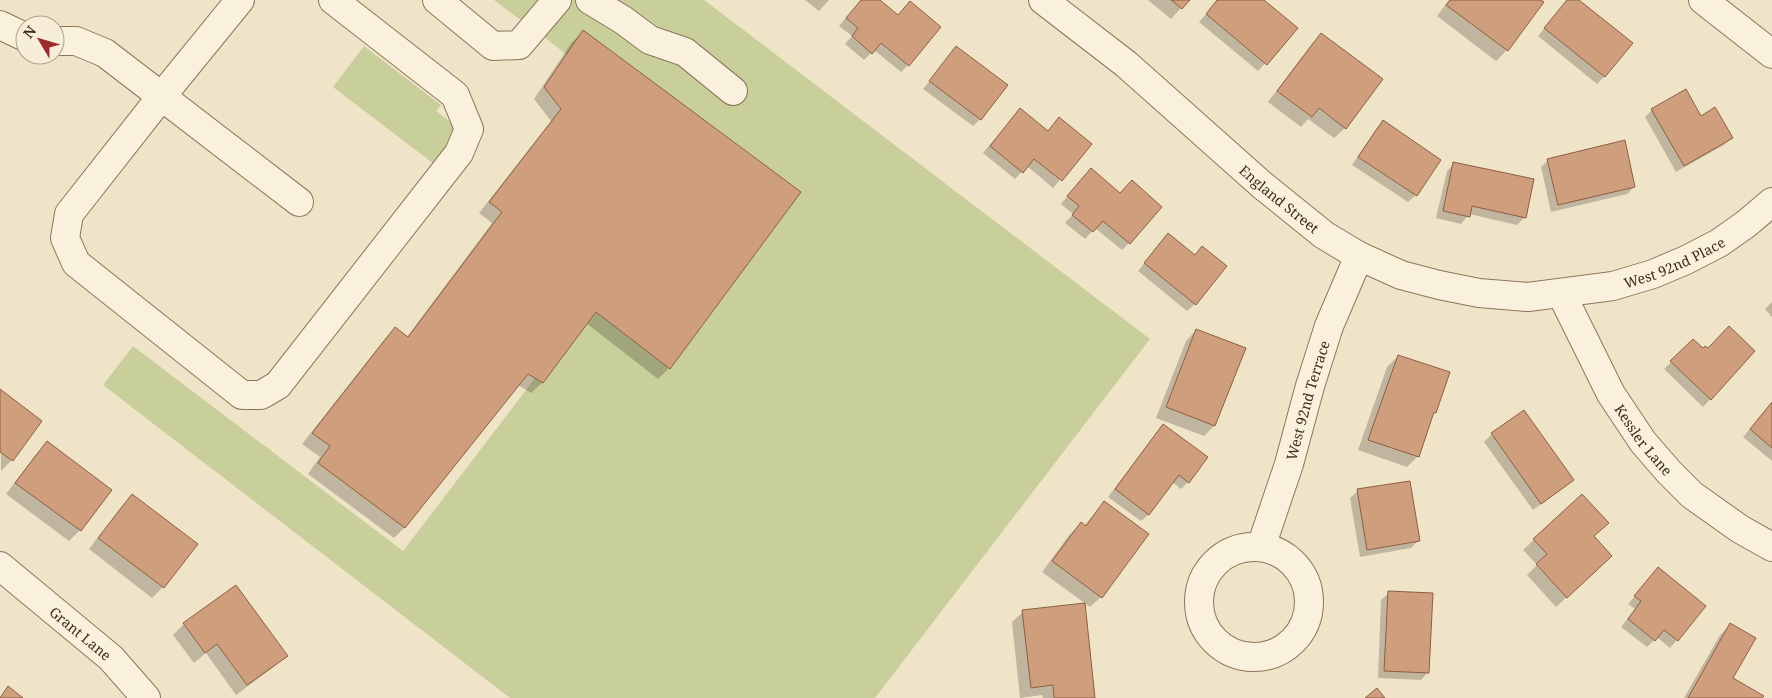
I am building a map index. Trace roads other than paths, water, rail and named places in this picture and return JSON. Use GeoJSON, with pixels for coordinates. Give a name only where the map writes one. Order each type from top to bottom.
{"type":"FeatureCollection","features":[{"type":"Feature","properties":{"kind":"street"},"geometry":{"type":"LineString","coordinates":[[240,0],[161,96],[69,214],[65,238],[76,263],[242,395],[261,395],[278,384],[459,153],[469,129],[454,95],[333,0]]}},
{"type":"Feature","properties":{"kind":"street"},"geometry":{"type":"LineString","coordinates":[[437,0],[494,46],[519,44],[557,0]]}},
{"type":"Feature","properties":{"kind":"street"},"geometry":{"type":"LineString","coordinates":[[590,0],[623,20],[650,40],[685,52],[733,91]]}},
{"type":"Feature","properties":{"kind":"street","name":"England Street"},"geometry":{"type":"LineString","coordinates":[[1043,0],[1126,64],[1270,191],[1324,235],[1359,256],[1401,275],[1479,293],[1528,296],[1561,293]]}},
{"type":"Feature","properties":{"kind":"street"},"geometry":{"type":"LineString","coordinates":[[1703,0],[1772,54]]}},
{"type":"Feature","properties":{"kind":"street"},"geometry":{"type":"LineString","coordinates":[[0,25],[15,32]]}},
{"type":"Feature","properties":{"kind":"street"},"geometry":{"type":"LineString","coordinates":[[65,41],[76,41],[105,54],[299,202]]}},
{"type":"Feature","properties":{"kind":"street","name":"West 92nd Place"},"geometry":{"type":"LineString","coordinates":[[1561,293],[1613,286],[1653,274],[1686,260],[1718,243],[1746,224],[1772,202]]}},
{"type":"Feature","properties":{"kind":"street","name":"West 92nd Terrace"},"geometry":{"type":"LineString","coordinates":[[1261,546],[1289,464],[1310,386],[1329,326],[1359,256]]}},
{"type":"Feature","properties":{"kind":"street","name":"Kessler Lane"},"geometry":{"type":"LineString","coordinates":[[1561,293],[1610,394],[1643,442],[1692,495],[1740,529],[1772,547]]}},
{"type":"Feature","properties":{"kind":"street"},"geometry":{"type":"LineString","coordinates":[[1261,546],[1279,552],[1294,563],[1304,577],[1309,595],[1309,613],[1302,630],[1290,644],[1274,654],[1256,658],[1238,656],[1222,648],[1208,635],[1200,618],[1198,600],[1202,582],[1211,566],[1226,554],[1243,547],[1261,546]]}},
{"type":"Feature","properties":{"kind":"street","name":"Grant Lane"},"geometry":{"type":"LineString","coordinates":[[3,575],[110,658],[146,698]]}}]}
